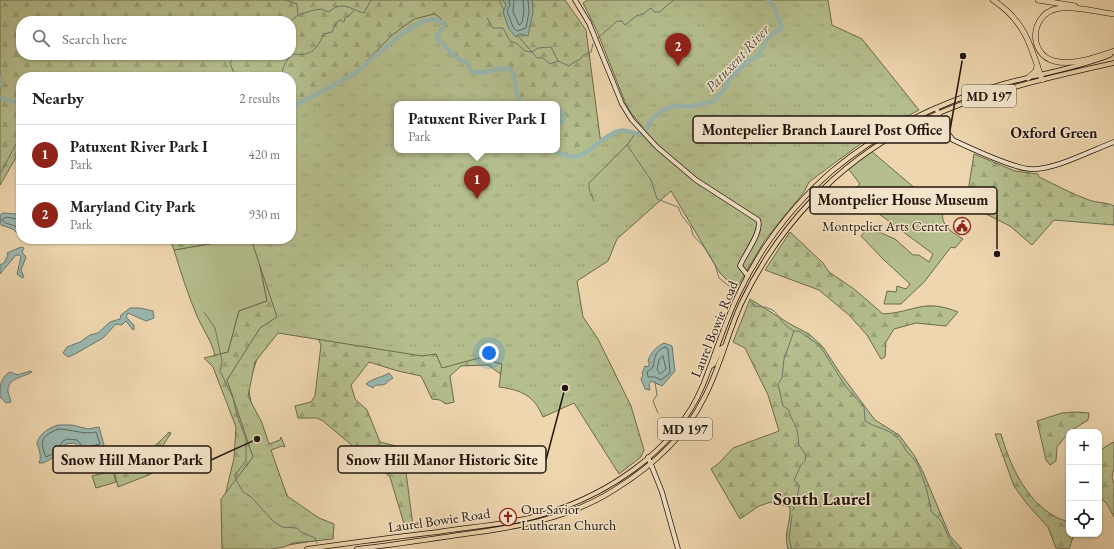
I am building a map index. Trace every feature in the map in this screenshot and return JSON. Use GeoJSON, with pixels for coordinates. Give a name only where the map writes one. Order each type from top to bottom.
{"type":"FeatureCollection","features":[{"type":"Feature","properties":{"kind":"highway"},"geometry":{"type":"LineString","coordinates":[[993,0],[1009,12],[1020,25],[1029,41],[1041,78]]}},
{"type":"Feature","properties":{"kind":"highway"},"geometry":{"type":"LineString","coordinates":[[1038,0],[1114,13]]}},
{"type":"Feature","properties":{"kind":"highway"},"geometry":{"type":"LineString","coordinates":[[1114,13],[1076,9],[1055,10],[1048,12],[1040,19],[1036,28],[1035,37],[1041,52],[1056,62],[1078,61],[1114,52]]}},
{"type":"Feature","properties":{"kind":"highway"},"geometry":{"type":"LineString","coordinates":[[1028,78],[1036,70],[1035,57]]}},
{"type":"Feature","properties":{"kind":"main road","name":"Laurel Bowie Road"},"geometry":{"type":"LineString","coordinates":[[357,549],[508,528],[554,518],[576,510],[613,491],[650,464],[676,440],[692,419],[707,394],[740,308],[753,281],[776,242],[807,204],[838,175],[867,152],[912,125],[968,102],[1092,61],[1114,52]]}},
{"type":"Feature","properties":{"kind":"main road","name":"Laurel Bowie Road"},"geometry":{"type":"LineString","coordinates":[[307,549],[490,525],[531,517],[564,507],[591,496],[622,477],[648,457],[668,439],[684,419],[699,394],[735,302],[758,257],[787,217],[828,175],[877,138],[936,108],[1003,84],[1028,78],[1041,78],[1114,63]]}},
{"type":"Feature","properties":{"kind":"main road"},"geometry":{"type":"LineString","coordinates":[[710,367],[714,364],[720,349],[725,346]]}},
{"type":"Feature","properties":{"kind":"street"},"geometry":{"type":"LineString","coordinates":[[575,0],[589,23],[624,108],[640,130],[696,180],[759,222],[750,250],[740,266],[748,276]]}},
{"type":"Feature","properties":{"kind":"street"},"geometry":{"type":"LineString","coordinates":[[936,108],[946,132],[953,140],[1022,168],[1036,169],[1051,166],[1114,142]]}},
{"type":"Feature","properties":{"kind":"street"},"geometry":{"type":"LineString","coordinates":[[648,457],[662,492],[678,549]]}},
{"type":"Feature","properties":{"kind":"green space"},"geometry":{"type":"Polygon","coordinates":[[[0,0],[565,0],[586,30],[613,236],[517,326],[506,378],[488,365],[461,366],[450,376],[454,402],[446,404],[440,400],[432,399],[421,376],[369,362],[351,385],[355,399],[367,410],[380,442],[396,446],[406,472],[413,526],[405,527],[390,477],[323,421],[317,418],[298,418],[295,406],[311,402],[315,396],[321,345],[312,327],[276,330],[260,350],[248,386],[254,417],[290,502],[332,538],[263,549],[224,500],[234,458],[236,427],[213,367],[204,358],[228,352],[239,311],[267,301],[256,244],[296,244],[296,72],[16,72],[16,158],[0,185],[0,0]]]}},
{"type":"Feature","properties":{"kind":"green space"},"geometry":{"type":"Polygon","coordinates":[[[587,0],[828,0],[832,25],[862,39],[919,110],[875,133],[809,182],[804,192],[765,240],[736,289],[720,273],[671,191],[617,239],[608,261],[577,281],[583,317],[598,339],[631,406],[644,450],[641,457],[619,474],[574,403],[543,417],[535,403],[526,395],[514,390],[499,387],[502,364],[479,358],[442,368],[436,354],[422,356],[278,333],[255,362],[248,396],[262,423],[269,444],[280,440],[281,437],[285,447],[282,446],[271,450],[287,496],[319,518],[334,524],[333,539],[293,543],[284,547],[271,549],[222,549],[221,499],[253,457],[227,380],[260,328],[277,317],[253,244],[296,244],[296,106],[357,71],[391,36],[414,19],[434,14],[443,21],[443,26],[437,35],[439,40],[457,58],[467,63],[471,71],[487,72],[506,68],[510,69],[513,73],[520,101],[394,101],[394,153],[560,153],[565,156],[575,157],[584,154],[607,136],[616,132],[628,130],[638,134],[645,130],[631,113],[625,102],[597,31],[583,3],[587,0]]]}},
{"type":"Feature","properties":{"kind":"green space"},"geometry":{"type":"Polygon","coordinates":[[[870,150],[943,212],[943,221],[945,225],[963,239],[955,248],[951,247],[925,281],[901,304],[884,304],[887,291],[896,292],[897,286],[906,289],[910,284],[861,236],[866,230],[879,232],[895,239],[913,255],[919,255],[929,262],[933,254],[851,193],[860,184],[847,167],[870,150]]]}},
{"type":"Feature","properties":{"kind":"green space"},"geometry":{"type":"Polygon","coordinates":[[[974,154],[1015,171],[1038,174],[1039,177],[1076,195],[1092,201],[1114,206],[1114,225],[1054,220],[1032,245],[1010,226],[984,213],[972,204],[969,185],[974,154]]]}},
{"type":"Feature","properties":{"kind":"green space"},"geometry":{"type":"Polygon","coordinates":[[[790,232],[823,263],[829,272],[854,289],[883,314],[928,306],[946,308],[958,312],[946,326],[916,323],[894,329],[886,342],[885,357],[881,359],[867,335],[849,315],[819,290],[765,270],[790,232]]]}},
{"type":"Feature","properties":{"kind":"green space"},"geometry":{"type":"Polygon","coordinates":[[[172,244],[208,244],[174,250],[172,244]]]}},
{"type":"Feature","properties":{"kind":"green space"},"geometry":{"type":"Polygon","coordinates":[[[208,244],[256,244],[267,301],[239,311],[228,352],[215,356],[212,345],[199,321],[174,250],[208,244]]]}},
{"type":"Feature","properties":{"kind":"green space"},"geometry":{"type":"Polygon","coordinates":[[[750,299],[809,334],[823,347],[840,373],[875,420],[899,435],[914,455],[923,472],[950,536],[962,549],[788,549],[786,538],[790,507],[771,502],[759,506],[740,519],[711,469],[733,448],[779,431],[768,395],[745,348],[733,342],[750,299]]]}},
{"type":"Feature","properties":{"kind":"green space"},"geometry":{"type":"Polygon","coordinates":[[[1062,413],[1089,413],[1088,420],[1074,429],[1066,429],[1066,436],[1057,447],[1056,461],[1050,465],[1046,460],[1037,421],[1062,413]]]}},
{"type":"Feature","properties":{"kind":"green space"},"geometry":{"type":"Polygon","coordinates":[[[169,432],[171,433],[162,447],[159,465],[151,474],[118,487],[113,466],[144,454],[169,432]]]}},
{"type":"Feature","properties":{"kind":"green space"},"geometry":{"type":"Polygon","coordinates":[[[995,434],[1001,434],[1014,469],[1027,491],[1044,509],[1054,516],[1066,521],[1066,537],[1073,537],[1069,549],[1056,548],[1048,527],[1027,504],[1014,486],[995,434]]]}},
{"type":"Feature","properties":{"kind":"green space"},"geometry":{"type":"Polygon","coordinates":[[[1113,442],[1114,443],[1114,469],[1112,477],[1114,485],[1114,517],[1107,504],[1102,499],[1102,449],[1113,442]]]}},
{"type":"Feature","properties":{"kind":"green space"},"geometry":{"type":"Polygon","coordinates":[[[113,471],[116,482],[96,488],[92,476],[113,471]]]}},
{"type":"Feature","properties":{"kind":"water"},"geometry":{"type":"Polygon","coordinates":[[[503,0],[532,0],[533,12],[528,36],[520,34],[516,37],[509,29],[503,12],[506,5],[503,0]]]}},
{"type":"Feature","properties":{"kind":"water"},"geometry":{"type":"Polygon","coordinates":[[[3,213],[16,214],[16,232],[13,229],[1,225],[0,215],[3,213]]]}},
{"type":"Feature","properties":{"kind":"water"},"geometry":{"type":"Polygon","coordinates":[[[21,247],[24,248],[22,252],[26,257],[21,270],[24,277],[22,278],[17,274],[21,257],[19,255],[16,255],[0,274],[0,265],[4,263],[8,255],[7,253],[21,247]]]}},
{"type":"Feature","properties":{"kind":"water"},"geometry":{"type":"Polygon","coordinates":[[[130,308],[140,308],[153,311],[154,318],[146,321],[128,313],[126,317],[134,325],[134,330],[126,321],[122,325],[116,324],[103,338],[75,354],[68,357],[63,353],[67,347],[80,342],[90,335],[98,333],[110,322],[120,319],[121,315],[130,308]]]}},
{"type":"Feature","properties":{"kind":"water"},"geometry":{"type":"Polygon","coordinates":[[[664,343],[672,346],[675,371],[662,386],[651,381],[649,384],[650,390],[645,389],[641,379],[643,375],[642,373],[645,366],[648,367],[649,365],[648,361],[652,352],[664,343]]]}},
{"type":"Feature","properties":{"kind":"water"},"geometry":{"type":"Polygon","coordinates":[[[30,371],[32,372],[10,383],[8,392],[11,402],[6,403],[0,397],[2,380],[4,377],[10,372],[18,375],[30,371]]]}},
{"type":"Feature","properties":{"kind":"water"},"geometry":{"type":"Polygon","coordinates":[[[389,373],[393,378],[385,384],[376,385],[373,388],[366,384],[371,380],[389,373]]]}},
{"type":"Feature","properties":{"kind":"water"},"geometry":{"type":"Polygon","coordinates":[[[58,425],[72,425],[88,429],[99,427],[104,445],[103,448],[84,452],[74,443],[66,444],[60,455],[76,463],[76,470],[67,468],[57,457],[39,463],[40,455],[37,443],[38,439],[45,431],[58,425]]]}},
{"type":"Feature","properties":{"kind":"waterway"},"geometry":{"type":"LineString","coordinates":[[286,0],[297,4],[298,14]]}},
{"type":"Feature","properties":{"kind":"waterway"},"geometry":{"type":"LineString","coordinates":[[296,17],[314,10],[321,9],[329,12],[334,8],[342,6],[346,6],[364,13],[371,0]]}},
{"type":"Feature","properties":{"kind":"waterway"},"geometry":{"type":"LineString","coordinates":[[499,0],[504,10]]}},
{"type":"Feature","properties":{"kind":"waterway"},"geometry":{"type":"LineString","coordinates":[[598,38],[617,21],[622,21],[625,25],[636,16],[643,14],[651,8],[654,12],[660,12],[674,0]]}},
{"type":"Feature","properties":{"kind":"waterway","name":"Patuxent River"},"geometry":{"type":"LineString","coordinates":[[559,153],[564,156],[573,157],[581,155],[610,135],[619,131],[640,134],[645,130],[653,118],[663,110],[675,106],[694,106],[714,101],[725,89],[730,78],[748,61],[758,56],[767,39],[782,27],[775,8],[768,0]]}},
{"type":"Feature","properties":{"kind":"waterway"},"geometry":{"type":"LineString","coordinates":[[296,54],[312,52],[324,34],[332,32],[337,22],[340,20],[344,22],[345,18],[354,10]]}},
{"type":"Feature","properties":{"kind":"waterway"},"geometry":{"type":"LineString","coordinates":[[487,18],[493,28],[503,28],[510,41],[516,43],[525,51],[532,52],[537,58],[543,58],[550,64],[558,61],[569,66],[584,55],[591,52],[593,44]]}},
{"type":"Feature","properties":{"kind":"waterway"},"geometry":{"type":"LineString","coordinates":[[296,105],[356,72],[399,36],[413,27],[425,21],[436,19],[444,25],[437,35],[439,40],[457,58],[467,63],[471,71],[487,72],[506,68],[510,69],[513,73],[520,101]]}},
{"type":"Feature","properties":{"kind":"waterway"},"geometry":{"type":"LineString","coordinates":[[517,35],[532,52],[538,48],[551,47],[558,61]]}},
{"type":"Feature","properties":{"kind":"waterway"},"geometry":{"type":"LineString","coordinates":[[232,60],[230,63],[234,72]]}},
{"type":"Feature","properties":{"kind":"waterway"},"geometry":{"type":"LineString","coordinates":[[283,72],[287,60]]}},
{"type":"Feature","properties":{"kind":"waterway","name":"Patuxent River"},"geometry":{"type":"LineString","coordinates":[[0,77],[0,85]]}},
{"type":"Feature","properties":{"kind":"waterway","name":"Patuxent River"},"geometry":{"type":"LineString","coordinates":[[0,97],[16,103]]}},
{"type":"Feature","properties":{"kind":"waterway","name":"Patuxent River"},"geometry":{"type":"LineString","coordinates":[[560,112],[563,114],[564,118],[560,123]]}},
{"type":"Feature","properties":{"kind":"waterway"},"geometry":{"type":"LineString","coordinates":[[635,134],[627,145],[651,180],[657,199],[678,207],[682,216],[691,227],[693,235],[704,247],[715,265],[719,278],[734,290]]}},
{"type":"Feature","properties":{"kind":"waterway"},"geometry":{"type":"LineString","coordinates":[[0,174],[16,144]]}},
{"type":"Feature","properties":{"kind":"waterway"},"geometry":{"type":"LineString","coordinates":[[594,201],[589,189],[589,183],[627,145]]}},
{"type":"Feature","properties":{"kind":"waterway"},"geometry":{"type":"LineString","coordinates":[[750,301],[755,306],[771,309],[778,315],[783,323],[794,331],[784,359],[782,378],[778,384],[783,406],[789,410],[797,429],[799,445],[806,455],[805,461],[801,465],[794,480],[799,486],[797,500],[793,510]]}},
{"type":"Feature","properties":{"kind":"waterway"},"geometry":{"type":"LineString","coordinates":[[204,312],[215,328],[222,361],[220,371],[233,398],[237,415],[246,439],[246,461],[235,475],[236,480],[243,492],[251,497],[273,521],[282,527],[297,528],[301,532],[315,538],[317,543]]}},
{"type":"Feature","properties":{"kind":"waterway"},"geometry":{"type":"LineString","coordinates":[[794,331],[799,331],[820,346],[846,387],[864,407],[865,421],[893,434],[898,438],[917,463],[925,484],[931,511],[942,522],[949,538],[957,549]]}},
{"type":"Feature","properties":{"kind":"waterway"},"geometry":{"type":"LineString","coordinates":[[655,382],[657,395],[653,401],[658,413]]}},
{"type":"Feature","properties":{"kind":"waterway"},"geometry":{"type":"LineString","coordinates":[[792,515],[789,539],[792,549]]}},
{"type":"Feature","properties":{"kind":"place","name":"Montepelier Branch Laurel Post Office"},"geometry":{"type":"Point","coordinates":[963,56]}},
{"type":"Feature","properties":{"kind":"place","name":"Maryland City Park"},"geometry":{"type":"Point","coordinates":[678,66]}},
{"type":"Feature","properties":{"kind":"place","name":"Patuxent River Park I"},"geometry":{"type":"Point","coordinates":[477,199]}},
{"type":"Feature","properties":{"kind":"place","name":"Montpelier Arts Center"},"geometry":{"type":"Point","coordinates":[962,226]}},
{"type":"Feature","properties":{"kind":"place","name":"Montpelier House Museum"},"geometry":{"type":"Point","coordinates":[997,254]}},
{"type":"Feature","properties":{"kind":"place","name":"Snow Hill Manor Historic Site"},"geometry":{"type":"Point","coordinates":[565,388]}},
{"type":"Feature","properties":{"kind":"place","name":"Snow Hill Manor Park"},"geometry":{"type":"Point","coordinates":[257,439]}},
{"type":"Feature","properties":{"kind":"place","name":"Our Savior Lutheran Church"},"geometry":{"type":"Point","coordinates":[508,517]}},
{"type":"Feature","properties":{"kind":"district","name":"Oxford Green"},"geometry":{"type":"Point","coordinates":[1054,132]}},
{"type":"Feature","properties":{"kind":"district","name":"South Laurel"},"geometry":{"type":"Point","coordinates":[822,498]}}]}
